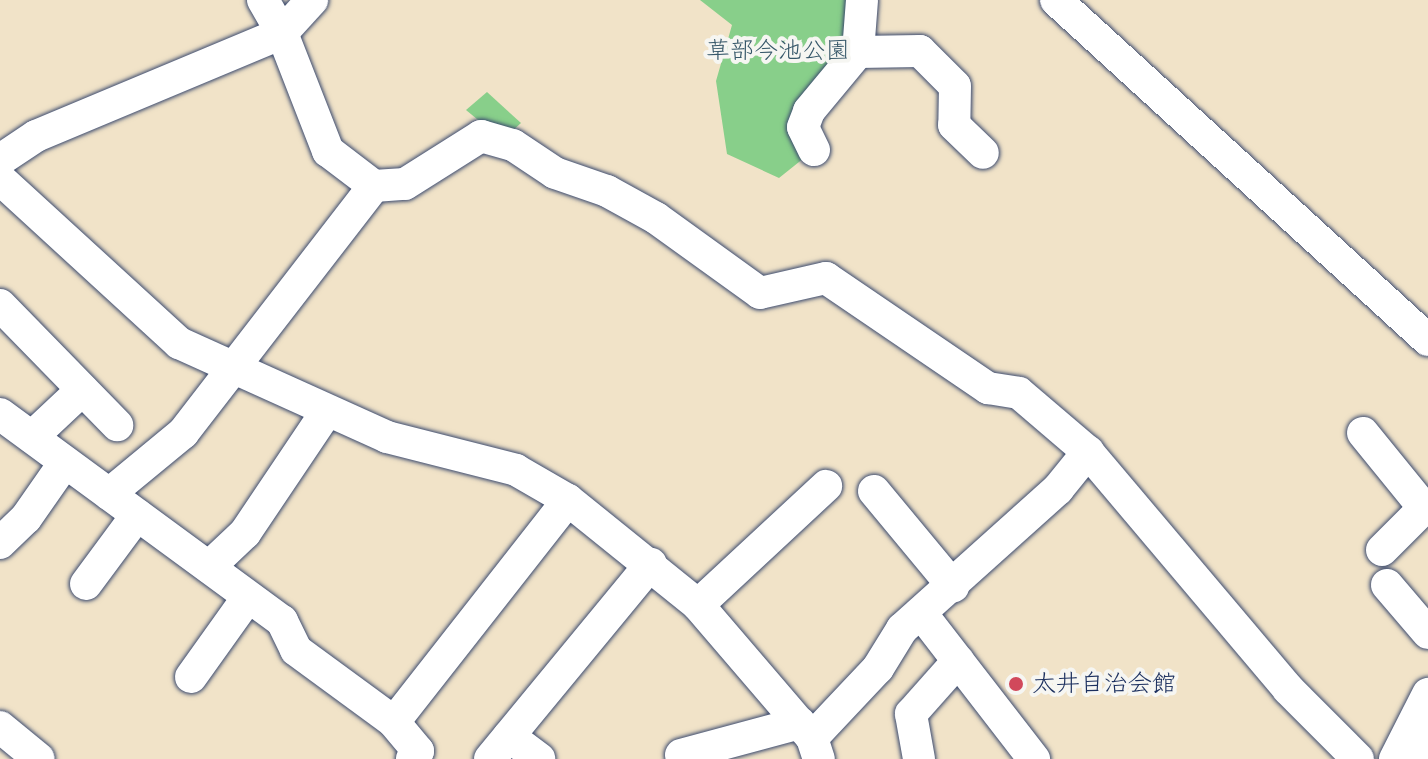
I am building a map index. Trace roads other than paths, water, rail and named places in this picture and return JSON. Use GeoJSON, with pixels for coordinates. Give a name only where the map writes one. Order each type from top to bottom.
{"type":"FeatureCollection","features":[{"type":"Feature","properties":{"kind":"main road"},"geometry":{"type":"LineString","coordinates":[[1403,759],[1428,744]]}},
{"type":"Feature","properties":{"kind":"street"},"geometry":{"type":"LineString","coordinates":[[263,0],[282,33],[328,151],[374,186],[405,184],[481,136],[513,145],[555,173],[607,191],[656,218],[760,293],[826,278],[988,388],[1019,393],[1088,452],[1288,689],[1358,759]]}},
{"type":"Feature","properties":{"kind":"street"},"geometry":{"type":"LineString","coordinates":[[0,160],[36,136],[282,33],[312,0]]}},
{"type":"Feature","properties":{"kind":"street"},"geometry":{"type":"LineString","coordinates":[[814,150],[803,127],[809,111],[858,52],[862,0]]}},
{"type":"Feature","properties":{"kind":"street"},"geometry":{"type":"LineString","coordinates":[[1056,0],[1428,340]]}},
{"type":"Feature","properties":{"kind":"street"},"geometry":{"type":"LineString","coordinates":[[858,52],[920,51],[955,86],[954,125],[983,153]]}},
{"type":"Feature","properties":{"kind":"street"},"geometry":{"type":"LineString","coordinates":[[0,179],[179,343],[234,372],[387,437],[516,470],[568,500],[698,605],[810,740]]}},
{"type":"Feature","properties":{"kind":"street"},"geometry":{"type":"LineString","coordinates":[[109,494],[183,433],[234,372],[251,339],[374,186]]}},
{"type":"Feature","properties":{"kind":"street"},"geometry":{"type":"LineString","coordinates":[[0,305],[117,425]]}},
{"type":"Feature","properties":{"kind":"street"},"geometry":{"type":"LineString","coordinates":[[32,437],[82,390]]}},
{"type":"Feature","properties":{"kind":"street"},"geometry":{"type":"LineString","coordinates":[[209,567],[245,533],[327,411]]}},
{"type":"Feature","properties":{"kind":"street"},"geometry":{"type":"LineString","coordinates":[[0,414],[282,621],[296,650],[394,722],[420,756]]}},
{"type":"Feature","properties":{"kind":"street"},"geometry":{"type":"LineString","coordinates":[[1363,433],[1426,506],[1382,550]]}},
{"type":"Feature","properties":{"kind":"street"},"geometry":{"type":"LineString","coordinates":[[681,755],[810,740],[878,668],[902,629],[1058,489],[1088,452]]}},
{"type":"Feature","properties":{"kind":"street"},"geometry":{"type":"LineString","coordinates":[[0,543],[26,518],[65,462]]}},
{"type":"Feature","properties":{"kind":"street"},"geometry":{"type":"LineString","coordinates":[[698,605],[826,486]]}},
{"type":"Feature","properties":{"kind":"street"},"geometry":{"type":"LineString","coordinates":[[874,491],[953,586]]}},
{"type":"Feature","properties":{"kind":"street"},"geometry":{"type":"LineString","coordinates":[[394,722],[568,500]]}},
{"type":"Feature","properties":{"kind":"street"},"geometry":{"type":"LineString","coordinates":[[86,584],[137,515]]}},
{"type":"Feature","properties":{"kind":"street"},"geometry":{"type":"LineString","coordinates":[[539,759],[500,747],[651,564]]}},
{"type":"Feature","properties":{"kind":"street"},"geometry":{"type":"LineString","coordinates":[[1387,585],[1428,633]]}},
{"type":"Feature","properties":{"kind":"street"},"geometry":{"type":"LineString","coordinates":[[191,677],[248,597]]}},
{"type":"Feature","properties":{"kind":"street"},"geometry":{"type":"LineString","coordinates":[[921,613],[1034,759]]}},
{"type":"Feature","properties":{"kind":"street"},"geometry":{"type":"LineString","coordinates":[[919,759],[911,714],[958,661]]}},
{"type":"Feature","properties":{"kind":"street"},"geometry":{"type":"LineString","coordinates":[[1395,759],[1428,694]]}},
{"type":"Feature","properties":{"kind":"street"},"geometry":{"type":"LineString","coordinates":[[0,727],[39,759]]}},
{"type":"Feature","properties":{"kind":"place","name":"太井自治会館"},"geometry":{"type":"Point","coordinates":[1016,684]}},
{"type":"Feature","properties":{"kind":"park label","name":"草部今池公園"},"geometry":{"type":"Point","coordinates":[778,51]}}]}
